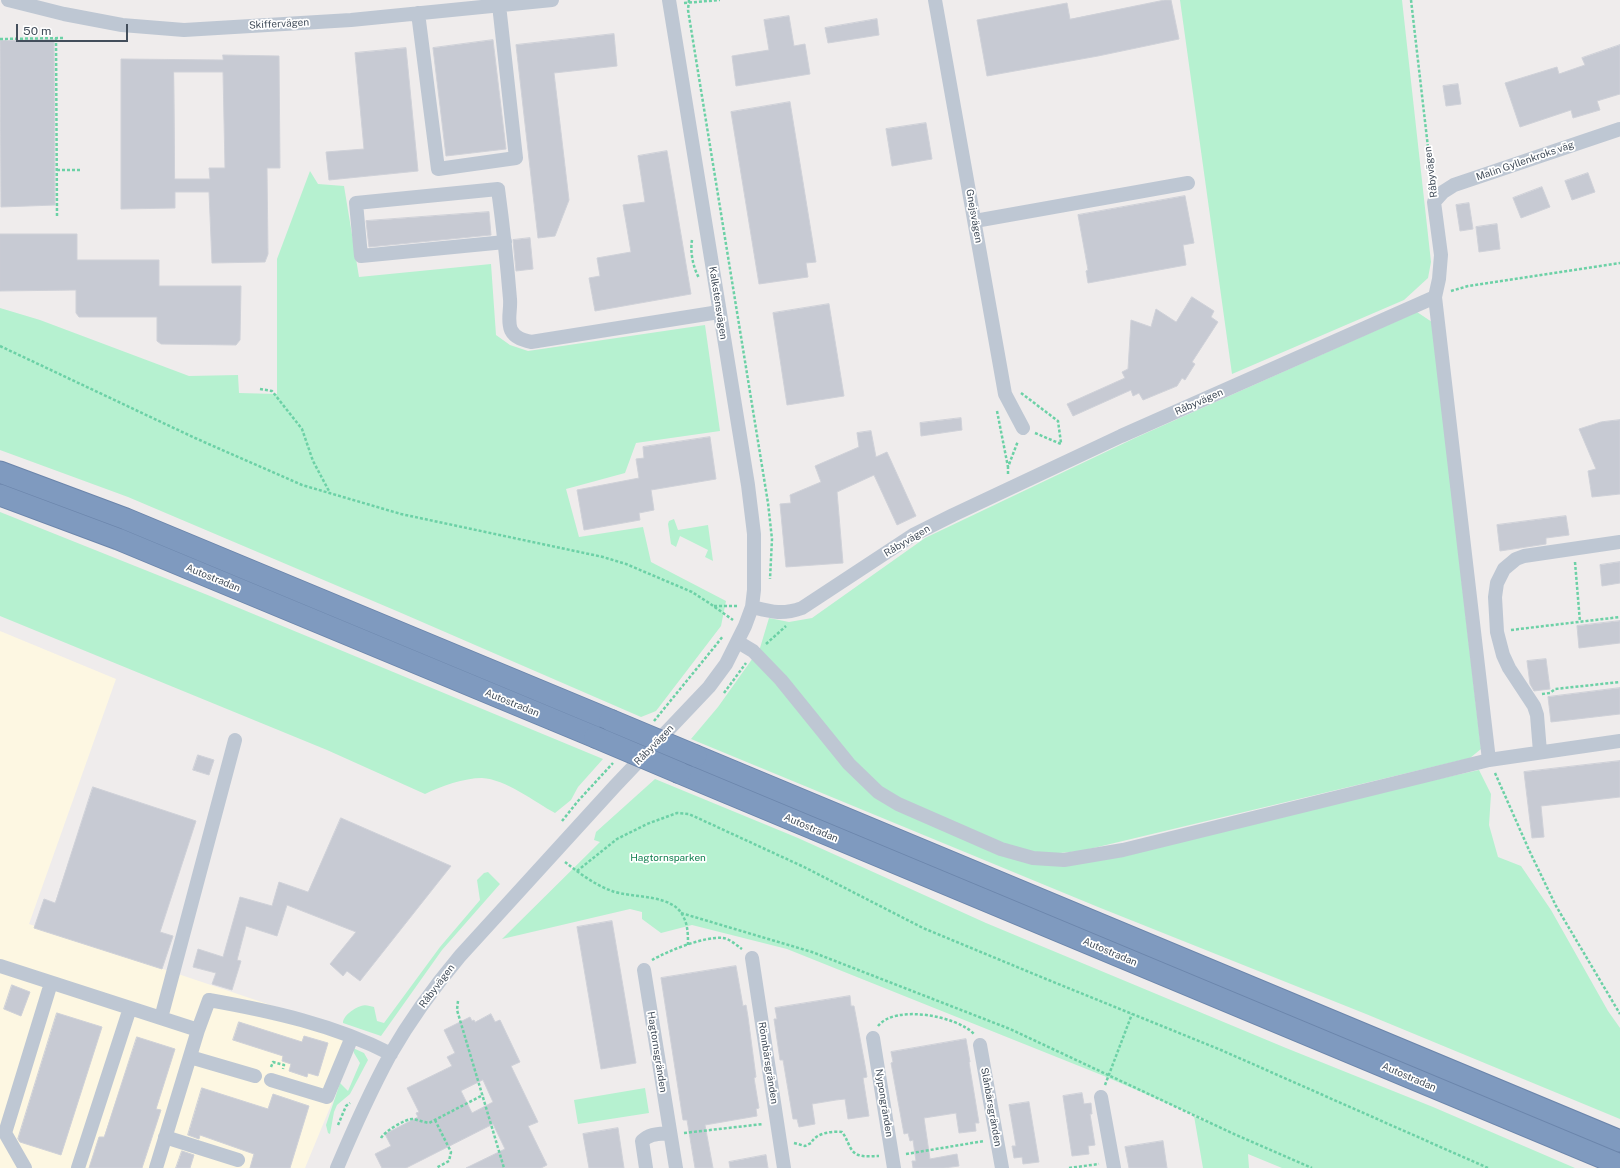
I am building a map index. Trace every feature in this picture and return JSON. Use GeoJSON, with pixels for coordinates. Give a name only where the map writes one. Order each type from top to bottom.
{"type":"FeatureCollection","features":[{"type":"Feature","properties":{"kind":"highway","name":"Autostradan"},"geometry":{"type":"LineString","coordinates":[[0,472],[126,519],[1620,1141]]}},
{"type":"Feature","properties":{"kind":"highway","name":"Autostradan"},"geometry":{"type":"LineString","coordinates":[[0,496],[125,542],[1620,1165]]}},
{"type":"Feature","properties":{"kind":"street","name":"Skiffervägen"},"geometry":{"type":"LineString","coordinates":[[8,0],[64,14],[122,25],[184,30],[351,20],[552,0]]}},
{"type":"Feature","properties":{"kind":"street","name":"Kalkstensvägen"},"geometry":{"type":"LineString","coordinates":[[669,0],[748,485],[754,534],[755,577],[752,607]]}},
{"type":"Feature","properties":{"kind":"street","name":"Gnejsvägen"},"geometry":{"type":"LineString","coordinates":[[935,0],[1005,394],[1023,428]]}},
{"type":"Feature","properties":{"kind":"street"},"geometry":{"type":"LineString","coordinates":[[418,13],[438,169],[516,158],[499,5]]}},
{"type":"Feature","properties":{"kind":"street","name":"Malin Gyllenkroks väg"},"geometry":{"type":"LineString","coordinates":[[1434,202],[1443,192],[1454,185],[1620,129]]}},
{"type":"Feature","properties":{"kind":"street"},"geometry":{"type":"LineString","coordinates":[[975,221],[1188,183]]}},
{"type":"Feature","properties":{"kind":"street"},"geometry":{"type":"LineString","coordinates":[[505,242],[361,256],[356,203],[498,189],[505,242],[510,303],[509,322],[512,332],[519,339],[531,342],[719,312]]}},
{"type":"Feature","properties":{"kind":"street","name":"Råbyvägen"},"geometry":{"type":"LineString","coordinates":[[337,1168],[355,1125],[391,1054],[426,1000],[460,956],[614,786],[709,687],[726,664],[752,607],[778,613],[802,608],[913,535],[1064,462],[1435,297],[1439,279],[1440,255],[1434,202]]}},
{"type":"Feature","properties":{"kind":"street"},"geometry":{"type":"LineString","coordinates":[[1435,297],[1489,760]]}},
{"type":"Feature","properties":{"kind":"street"},"geometry":{"type":"LineString","coordinates":[[1540,752],[1537,715],[1534,706],[1520,686],[1503,655],[1497,632],[1495,597],[1497,583],[1504,569],[1516,559],[1524,556],[1620,542]]}},
{"type":"Feature","properties":{"kind":"street"},"geometry":{"type":"LineString","coordinates":[[740,636],[782,680],[849,764],[878,792],[898,804],[1001,849],[1034,858],[1064,860],[1123,850],[1489,760],[1620,741]]}},
{"type":"Feature","properties":{"kind":"street"},"geometry":{"type":"LineString","coordinates":[[161,1018],[235,740]]}},
{"type":"Feature","properties":{"kind":"street","name":"Rönnbärsgränden"},"geometry":{"type":"LineString","coordinates":[[752,958],[784,1168]]}},
{"type":"Feature","properties":{"kind":"street"},"geometry":{"type":"LineString","coordinates":[[0,966],[198,1030]]}},
{"type":"Feature","properties":{"kind":"street","name":"Hagtornsgränden"},"geometry":{"type":"LineString","coordinates":[[644,970],[676,1168]]}},
{"type":"Feature","properties":{"kind":"street"},"geometry":{"type":"LineString","coordinates":[[25,1168],[5,1133],[50,983]]}},
{"type":"Feature","properties":{"kind":"street"},"geometry":{"type":"LineString","coordinates":[[156,1168],[198,1030],[209,1000],[248,1007],[324,1026],[391,1054]]}},
{"type":"Feature","properties":{"kind":"street"},"geometry":{"type":"LineString","coordinates":[[78,1168],[130,1008]]}},
{"type":"Feature","properties":{"kind":"street"},"geometry":{"type":"LineString","coordinates":[[271,1080],[328,1097],[352,1037]]}},
{"type":"Feature","properties":{"kind":"street","name":"Nypongränden"},"geometry":{"type":"LineString","coordinates":[[873,1038],[893,1162]]}},
{"type":"Feature","properties":{"kind":"street","name":"Slånbärsgränden"},"geometry":{"type":"LineString","coordinates":[[980,1045],[1002,1168]]}},
{"type":"Feature","properties":{"kind":"street"},"geometry":{"type":"LineString","coordinates":[[190,1057],[255,1076]]}},
{"type":"Feature","properties":{"kind":"street"},"geometry":{"type":"LineString","coordinates":[[1101,1097],[1114,1164]]}},
{"type":"Feature","properties":{"kind":"street"},"geometry":{"type":"LineString","coordinates":[[646,1168],[642,1141],[647,1136],[654,1134],[670,1134]]}},
{"type":"Feature","properties":{"kind":"street"},"geometry":{"type":"LineString","coordinates":[[165,1137],[238,1160]]}},
{"type":"Feature","properties":{"kind":"path"},"geometry":{"type":"LineString","coordinates":[[684,3],[690,1],[720,0]]}},
{"type":"Feature","properties":{"kind":"path","name":"Råbyvägen"},"geometry":{"type":"LineString","coordinates":[[1411,0],[1434,202]]}},
{"type":"Feature","properties":{"kind":"path"},"geometry":{"type":"LineString","coordinates":[[690,1],[688,10],[768,503],[772,539],[770,581]]}},
{"type":"Feature","properties":{"kind":"path"},"geometry":{"type":"LineString","coordinates":[[56,38],[57,216]]}},
{"type":"Feature","properties":{"kind":"path"},"geometry":{"type":"LineString","coordinates":[[0,39],[64,38]]}},
{"type":"Feature","properties":{"kind":"path"},"geometry":{"type":"LineString","coordinates":[[57,170],[80,170]]}},
{"type":"Feature","properties":{"kind":"path"},"geometry":{"type":"LineString","coordinates":[[1435,297],[1468,286],[1620,263]]}},
{"type":"Feature","properties":{"kind":"path"},"geometry":{"type":"LineString","coordinates":[[0,346],[195,438],[302,485],[401,514],[626,564],[700,596],[713,606],[740,636]]}},
{"type":"Feature","properties":{"kind":"path"},"geometry":{"type":"LineString","coordinates":[[260,389],[272,391],[302,429],[314,461],[330,493]]}},
{"type":"Feature","properties":{"kind":"path"},"geometry":{"type":"LineString","coordinates":[[1011,488],[1008,479],[1008,467],[1023,428],[1061,443],[1064,462]]}},
{"type":"Feature","properties":{"kind":"path"},"geometry":{"type":"LineString","coordinates":[[1573,548],[1580,622]]}},
{"type":"Feature","properties":{"kind":"path"},"geometry":{"type":"LineString","coordinates":[[713,606],[752,607]]}},
{"type":"Feature","properties":{"kind":"path"},"geometry":{"type":"LineString","coordinates":[[723,694],[753,651],[760,650],[802,608]]}},
{"type":"Feature","properties":{"kind":"path"},"geometry":{"type":"LineString","coordinates":[[1497,632],[1620,616]]}},
{"type":"Feature","properties":{"kind":"path"},"geometry":{"type":"LineString","coordinates":[[1528,697],[1550,693],[1555,689],[1620,682]]}},
{"type":"Feature","properties":{"kind":"path"},"geometry":{"type":"LineString","coordinates":[[1489,760],[1556,906],[1620,1014]]}},
{"type":"Feature","properties":{"kind":"path"},"geometry":{"type":"LineString","coordinates":[[577,871],[617,839],[647,824],[677,813],[690,814],[804,867],[923,928],[1221,1050],[1488,1168]]}},
{"type":"Feature","properties":{"kind":"path"},"geometry":{"type":"LineString","coordinates":[[568,856],[563,861],[577,871],[612,891],[668,901],[684,917],[687,928],[688,945]]}},
{"type":"Feature","properties":{"kind":"path"},"geometry":{"type":"LineString","coordinates":[[681,913],[812,952],[1010,1029],[1234,1134],[1312,1168]]}},
{"type":"Feature","properties":{"kind":"path"},"geometry":{"type":"LineString","coordinates":[[644,970],[649,962],[660,955],[688,945],[723,938],[734,943],[752,958]]}},
{"type":"Feature","properties":{"kind":"path"},"geometry":{"type":"LineString","coordinates":[[458,1002],[457,1010],[504,1168]]}},
{"type":"Feature","properties":{"kind":"path"},"geometry":{"type":"LineString","coordinates":[[1101,1097],[1132,1014]]}},
{"type":"Feature","properties":{"kind":"path"},"geometry":{"type":"LineString","coordinates":[[873,1038],[875,1029],[886,1019],[906,1015],[932,1015],[948,1019],[969,1028],[975,1034],[980,1045]]}},
{"type":"Feature","properties":{"kind":"path"},"geometry":{"type":"LineString","coordinates":[[380,1138],[383,1133],[412,1119],[429,1123],[483,1095]]}},
{"type":"Feature","properties":{"kind":"path"},"geometry":{"type":"LineString","coordinates":[[436,1120],[451,1152],[449,1161],[436,1168]]}},
{"type":"Feature","properties":{"kind":"path"},"geometry":{"type":"LineString","coordinates":[[670,1134],[777,1122]]}},
{"type":"Feature","properties":{"kind":"path"},"geometry":{"type":"LineString","coordinates":[[780,1143],[787,1142],[805,1146],[811,1143],[813,1138],[818,1135],[842,1132],[855,1154],[862,1157],[893,1162],[996,1139]]}},
{"type":"Feature","properties":{"kind":"path"},"geometry":{"type":"LineString","coordinates":[[1069,1168],[1114,1164]]}},
{"type":"Feature","properties":{"kind":"shaded area"},"geometry":{"type":"Polygon","coordinates":[[[0,631],[116,679],[29,924],[360,1035],[305,1168],[0,1168],[0,631]]]}},
{"type":"Feature","properties":{"kind":"green space"},"geometry":{"type":"Polygon","coordinates":[[[1180,0],[1402,0],[1431,262],[1428,278],[1404,300],[1232,374],[1180,0]]]}},
{"type":"Feature","properties":{"kind":"green space"},"geometry":{"type":"Polygon","coordinates":[[[310,171],[318,184],[344,186],[359,277],[491,264],[496,335],[510,345],[528,351],[705,325],[720,431],[636,443],[625,473],[566,489],[579,537],[643,527],[651,562],[726,601],[721,626],[656,711],[641,717],[128,497],[0,450],[0,308],[40,320],[189,376],[238,375],[239,393],[277,394],[277,259],[310,171]]]}},
{"type":"Feature","properties":{"kind":"green space"},"geometry":{"type":"Polygon","coordinates":[[[1417,312],[1432,322],[1481,749],[1470,758],[1081,851],[1038,855],[1051,865],[1479,770],[1491,794],[1489,825],[1498,857],[1521,866],[1551,910],[1608,1011],[1620,1028],[1620,1119],[1366,1014],[1098,907],[691,739],[718,707],[760,648],[769,618],[789,622],[812,618],[925,538],[1135,438],[1417,312]]]}},
{"type":"Feature","properties":{"kind":"green space"},"geometry":{"type":"Polygon","coordinates":[[[0,512],[210,596],[603,759],[578,787],[571,800],[555,813],[520,792],[491,779],[468,779],[438,788],[425,794],[327,750],[0,616],[0,512]]]}},
{"type":"Feature","properties":{"kind":"green space"},"geometry":{"type":"Polygon","coordinates":[[[674,519],[678,530],[708,525],[713,561],[705,557],[708,550],[680,536],[676,547],[671,544],[668,524],[669,521],[674,519]]]}},
{"type":"Feature","properties":{"kind":"green space","name":"Hagtornsparken"},"geometry":{"type":"Polygon","coordinates":[[[655,779],[798,838],[986,923],[1286,1048],[1433,1107],[1575,1168],[1282,1168],[1248,1154],[1249,1168],[1203,1168],[1194,1116],[1206,1120],[1104,1076],[787,949],[692,925],[661,933],[642,919],[642,912],[630,909],[502,939],[600,842],[594,840],[596,832],[655,779]]]}},
{"type":"Feature","properties":{"kind":"green space"},"geometry":{"type":"Polygon","coordinates":[[[488,872],[500,884],[442,950],[381,1036],[343,1023],[343,1020],[349,1013],[358,1007],[368,1005],[374,1007],[377,1021],[384,1023],[440,947],[480,900],[477,880],[484,873],[488,872]]]}},
{"type":"Feature","properties":{"kind":"green space"},"geometry":{"type":"Polygon","coordinates":[[[353,1048],[364,1053],[368,1060],[350,1094],[337,1105],[334,1112],[330,1134],[328,1133],[326,1125],[340,1083],[348,1091],[360,1063],[354,1053],[353,1048]]]}},
{"type":"Feature","properties":{"kind":"green space"},"geometry":{"type":"Polygon","coordinates":[[[645,1088],[649,1113],[578,1124],[574,1100],[645,1088]]]}},
{"type":"Feature","properties":{"kind":"building"},"geometry":{"type":"Polygon","coordinates":[[[1171,0],[1179,39],[1098,56],[987,76],[977,20],[1067,3],[1070,19],[1171,0]]]}},
{"type":"Feature","properties":{"kind":"building"},"geometry":{"type":"Polygon","coordinates":[[[789,16],[794,46],[805,44],[810,74],[736,86],[732,56],[769,50],[764,20],[789,16]]]}},
{"type":"Feature","properties":{"kind":"building"},"geometry":{"type":"Polygon","coordinates":[[[877,19],[879,35],[828,43],[825,28],[877,19]]]}},
{"type":"Feature","properties":{"kind":"building"},"geometry":{"type":"Polygon","coordinates":[[[614,34],[617,66],[554,73],[569,200],[555,236],[538,238],[516,45],[614,34]]]}},
{"type":"Feature","properties":{"kind":"building"},"geometry":{"type":"Polygon","coordinates":[[[54,40],[55,205],[1,207],[0,41],[54,40]]]}},
{"type":"Feature","properties":{"kind":"building"},"geometry":{"type":"Polygon","coordinates":[[[493,40],[506,149],[446,156],[433,48],[493,40]]]}},
{"type":"Feature","properties":{"kind":"building"},"geometry":{"type":"Polygon","coordinates":[[[1620,45],[1620,94],[1597,101],[1600,110],[1573,118],[1571,110],[1520,127],[1505,83],[1557,67],[1559,74],[1585,65],[1582,58],[1620,45]]]}},
{"type":"Feature","properties":{"kind":"building"},"geometry":{"type":"Polygon","coordinates":[[[406,48],[418,171],[329,180],[326,152],[364,149],[355,53],[406,48]]]}},
{"type":"Feature","properties":{"kind":"building"},"geometry":{"type":"Polygon","coordinates":[[[223,55],[279,56],[280,168],[267,168],[268,254],[265,262],[212,263],[209,192],[175,192],[175,208],[121,209],[121,59],[223,60],[223,55]],[[174,72],[175,179],[210,179],[209,168],[225,168],[223,72],[174,72]]]}},
{"type":"Feature","properties":{"kind":"building"},"geometry":{"type":"Polygon","coordinates":[[[1458,84],[1461,104],[1446,106],[1443,86],[1458,84]]]}},
{"type":"Feature","properties":{"kind":"building"},"geometry":{"type":"Polygon","coordinates":[[[790,102],[816,262],[806,263],[808,277],[759,284],[731,112],[790,102]]]}},
{"type":"Feature","properties":{"kind":"building"},"geometry":{"type":"Polygon","coordinates":[[[926,123],[932,159],[892,166],[886,129],[926,123]]]}},
{"type":"Feature","properties":{"kind":"building"},"geometry":{"type":"Polygon","coordinates":[[[667,151],[691,294],[595,311],[589,278],[600,276],[597,258],[631,252],[623,205],[645,202],[638,156],[667,151]]]}},
{"type":"Feature","properties":{"kind":"building"},"geometry":{"type":"Polygon","coordinates":[[[1588,173],[1595,192],[1572,200],[1565,181],[1588,173]]]}},
{"type":"Feature","properties":{"kind":"building"},"geometry":{"type":"Polygon","coordinates":[[[1542,187],[1550,207],[1521,218],[1513,198],[1542,187]]]}},
{"type":"Feature","properties":{"kind":"building"},"geometry":{"type":"Polygon","coordinates":[[[1185,196],[1194,243],[1183,245],[1186,265],[1088,283],[1086,271],[1088,270],[1078,215],[1185,196]]]}},
{"type":"Feature","properties":{"kind":"building"},"geometry":{"type":"Polygon","coordinates":[[[1469,203],[1473,229],[1460,231],[1456,205],[1469,203]]]}},
{"type":"Feature","properties":{"kind":"building"},"geometry":{"type":"Polygon","coordinates":[[[489,212],[491,235],[369,247],[366,221],[489,212]]]}},
{"type":"Feature","properties":{"kind":"building"},"geometry":{"type":"Polygon","coordinates":[[[1497,224],[1500,249],[1479,252],[1476,227],[1497,224]]]}},
{"type":"Feature","properties":{"kind":"building"},"geometry":{"type":"Polygon","coordinates":[[[0,234],[77,234],[77,260],[159,260],[159,286],[241,286],[240,340],[236,345],[161,344],[157,341],[157,317],[79,317],[76,313],[76,290],[0,291],[0,234]]]}},
{"type":"Feature","properties":{"kind":"building"},"geometry":{"type":"Polygon","coordinates":[[[530,238],[533,269],[516,271],[513,240],[530,238]]]}},
{"type":"Feature","properties":{"kind":"building"},"geometry":{"type":"Polygon","coordinates":[[[1192,297],[1214,311],[1211,317],[1218,322],[1192,362],[1195,364],[1185,380],[1182,378],[1177,386],[1143,400],[1139,393],[1133,396],[1131,390],[1073,416],[1067,404],[1125,378],[1122,372],[1128,369],[1131,320],[1151,327],[1156,309],[1176,322],[1192,297]]]}},
{"type":"Feature","properties":{"kind":"building"},"geometry":{"type":"Polygon","coordinates":[[[829,304],[844,396],[787,405],[773,313],[829,304]]]}},
{"type":"Feature","properties":{"kind":"building"},"geometry":{"type":"Polygon","coordinates":[[[961,418],[962,430],[921,436],[920,423],[961,418]]]}},
{"type":"Feature","properties":{"kind":"building"},"geometry":{"type":"Polygon","coordinates":[[[1620,420],[1620,494],[1592,497],[1588,471],[1596,469],[1579,429],[1601,422],[1620,420]]]}},
{"type":"Feature","properties":{"kind":"building"},"geometry":{"type":"Polygon","coordinates":[[[871,431],[876,457],[887,452],[916,516],[897,525],[874,475],[837,492],[843,563],[786,567],[780,504],[791,503],[790,495],[821,482],[815,466],[859,447],[857,433],[871,431]]]}},
{"type":"Feature","properties":{"kind":"building"},"geometry":{"type":"Polygon","coordinates":[[[710,437],[716,479],[651,490],[654,510],[639,513],[640,520],[584,530],[577,490],[639,478],[636,459],[644,458],[643,447],[710,437]]]}},
{"type":"Feature","properties":{"kind":"building"},"geometry":{"type":"Polygon","coordinates":[[[1566,516],[1569,535],[1546,538],[1546,544],[1500,551],[1497,525],[1566,516]]]}},
{"type":"Feature","properties":{"kind":"building"},"geometry":{"type":"Polygon","coordinates":[[[1620,562],[1620,583],[1602,586],[1600,565],[1620,562]]]}},
{"type":"Feature","properties":{"kind":"building"},"geometry":{"type":"Polygon","coordinates":[[[1620,621],[1620,643],[1579,648],[1577,626],[1620,621]]]}},
{"type":"Feature","properties":{"kind":"building"},"geometry":{"type":"Polygon","coordinates":[[[1546,659],[1550,689],[1534,691],[1530,684],[1527,661],[1546,659]]]}},
{"type":"Feature","properties":{"kind":"building"},"geometry":{"type":"Polygon","coordinates":[[[1620,688],[1620,714],[1551,722],[1548,697],[1620,688]]]}},
{"type":"Feature","properties":{"kind":"building"},"geometry":{"type":"Polygon","coordinates":[[[198,755],[214,760],[209,775],[193,770],[198,755]]]}},
{"type":"Feature","properties":{"kind":"building"},"geometry":{"type":"Polygon","coordinates":[[[1620,761],[1620,797],[1541,806],[1544,837],[1532,838],[1524,772],[1620,761]]]}},
{"type":"Feature","properties":{"kind":"building"},"geometry":{"type":"Polygon","coordinates":[[[93,787],[196,821],[160,932],[173,936],[162,969],[34,928],[44,899],[55,903],[93,787]]]}},
{"type":"Feature","properties":{"kind":"building"},"geometry":{"type":"Polygon","coordinates":[[[341,818],[451,866],[360,981],[347,971],[343,976],[330,964],[356,932],[287,905],[277,936],[246,926],[237,960],[241,961],[232,990],[212,984],[216,973],[193,967],[198,949],[223,957],[240,897],[272,906],[279,882],[308,892],[341,818]]]}},
{"type":"Feature","properties":{"kind":"building"},"geometry":{"type":"Polygon","coordinates":[[[612,921],[636,1063],[601,1069],[577,927],[612,921]]]}},
{"type":"Feature","properties":{"kind":"building"},"geometry":{"type":"Polygon","coordinates":[[[736,966],[743,1006],[746,1005],[748,1017],[756,1077],[754,1078],[759,1108],[756,1109],[757,1116],[705,1125],[713,1168],[695,1168],[687,1120],[683,1120],[661,978],[736,966]]]}},
{"type":"Feature","properties":{"kind":"building"},"geometry":{"type":"Polygon","coordinates":[[[12,985],[30,992],[21,1016],[4,1009],[12,985]]]}},
{"type":"Feature","properties":{"kind":"building"},"geometry":{"type":"Polygon","coordinates":[[[850,996],[851,1006],[854,1006],[867,1077],[863,1078],[869,1116],[848,1119],[845,1099],[836,1100],[812,1104],[815,1124],[799,1127],[797,1119],[793,1119],[783,1060],[780,1060],[774,1019],[777,1019],[775,1008],[850,996]]]}},
{"type":"Feature","properties":{"kind":"building"},"geometry":{"type":"Polygon","coordinates":[[[57,1013],[102,1027],[61,1155],[20,1142],[18,1139],[57,1013]]]}},
{"type":"Feature","properties":{"kind":"building"},"geometry":{"type":"Polygon","coordinates":[[[491,1014],[495,1022],[500,1020],[520,1062],[511,1066],[538,1122],[528,1126],[547,1165],[541,1168],[466,1168],[505,1149],[493,1124],[406,1168],[382,1168],[375,1154],[391,1146],[385,1134],[418,1117],[416,1113],[419,1112],[407,1088],[452,1066],[447,1057],[455,1053],[444,1030],[470,1017],[472,1021],[474,1020],[475,1022],[491,1014]],[[483,1080],[461,1091],[472,1113],[493,1102],[483,1080]]]}},
{"type":"Feature","properties":{"kind":"building"},"geometry":{"type":"Polygon","coordinates":[[[239,1022],[302,1042],[304,1036],[328,1043],[318,1076],[308,1073],[307,1077],[289,1071],[291,1064],[282,1061],[283,1056],[233,1040],[239,1022]]]}},
{"type":"Feature","properties":{"kind":"building"},"geometry":{"type":"Polygon","coordinates":[[[137,1037],[175,1049],[156,1109],[161,1110],[142,1168],[89,1168],[99,1137],[104,1137],[137,1037]]]}},
{"type":"Feature","properties":{"kind":"building"},"geometry":{"type":"Polygon","coordinates":[[[966,1039],[979,1123],[975,1123],[976,1131],[959,1133],[956,1113],[924,1118],[930,1159],[957,1154],[959,1166],[944,1168],[913,1168],[912,1161],[916,1161],[913,1140],[910,1141],[908,1133],[904,1134],[891,1063],[893,1062],[891,1052],[966,1039]]]}},
{"type":"Feature","properties":{"kind":"building"},"geometry":{"type":"Polygon","coordinates":[[[202,1088],[268,1109],[273,1094],[309,1106],[290,1168],[250,1168],[254,1154],[200,1135],[199,1139],[188,1135],[202,1088]]]}},
{"type":"Feature","properties":{"kind":"building"},"geometry":{"type":"Polygon","coordinates":[[[1082,1093],[1084,1104],[1091,1103],[1092,1114],[1090,1114],[1095,1145],[1088,1146],[1089,1154],[1072,1156],[1063,1096],[1082,1093]]]}},
{"type":"Feature","properties":{"kind":"building"},"geometry":{"type":"Polygon","coordinates":[[[1029,1102],[1039,1162],[1023,1164],[1022,1157],[1014,1158],[1012,1146],[1016,1146],[1009,1105],[1029,1102]]]}},
{"type":"Feature","properties":{"kind":"building"},"geometry":{"type":"Polygon","coordinates":[[[618,1128],[624,1168],[589,1168],[583,1134],[618,1128]]]}},
{"type":"Feature","properties":{"kind":"building"},"geometry":{"type":"Polygon","coordinates":[[[1163,1141],[1167,1168],[1129,1168],[1125,1147],[1163,1141]]]}},
{"type":"Feature","properties":{"kind":"building"},"geometry":{"type":"Polygon","coordinates":[[[182,1151],[194,1155],[190,1168],[176,1168],[182,1151]]]}},
{"type":"Feature","properties":{"kind":"building"},"geometry":{"type":"Polygon","coordinates":[[[766,1155],[768,1168],[730,1168],[729,1162],[766,1155]]]}}]}
